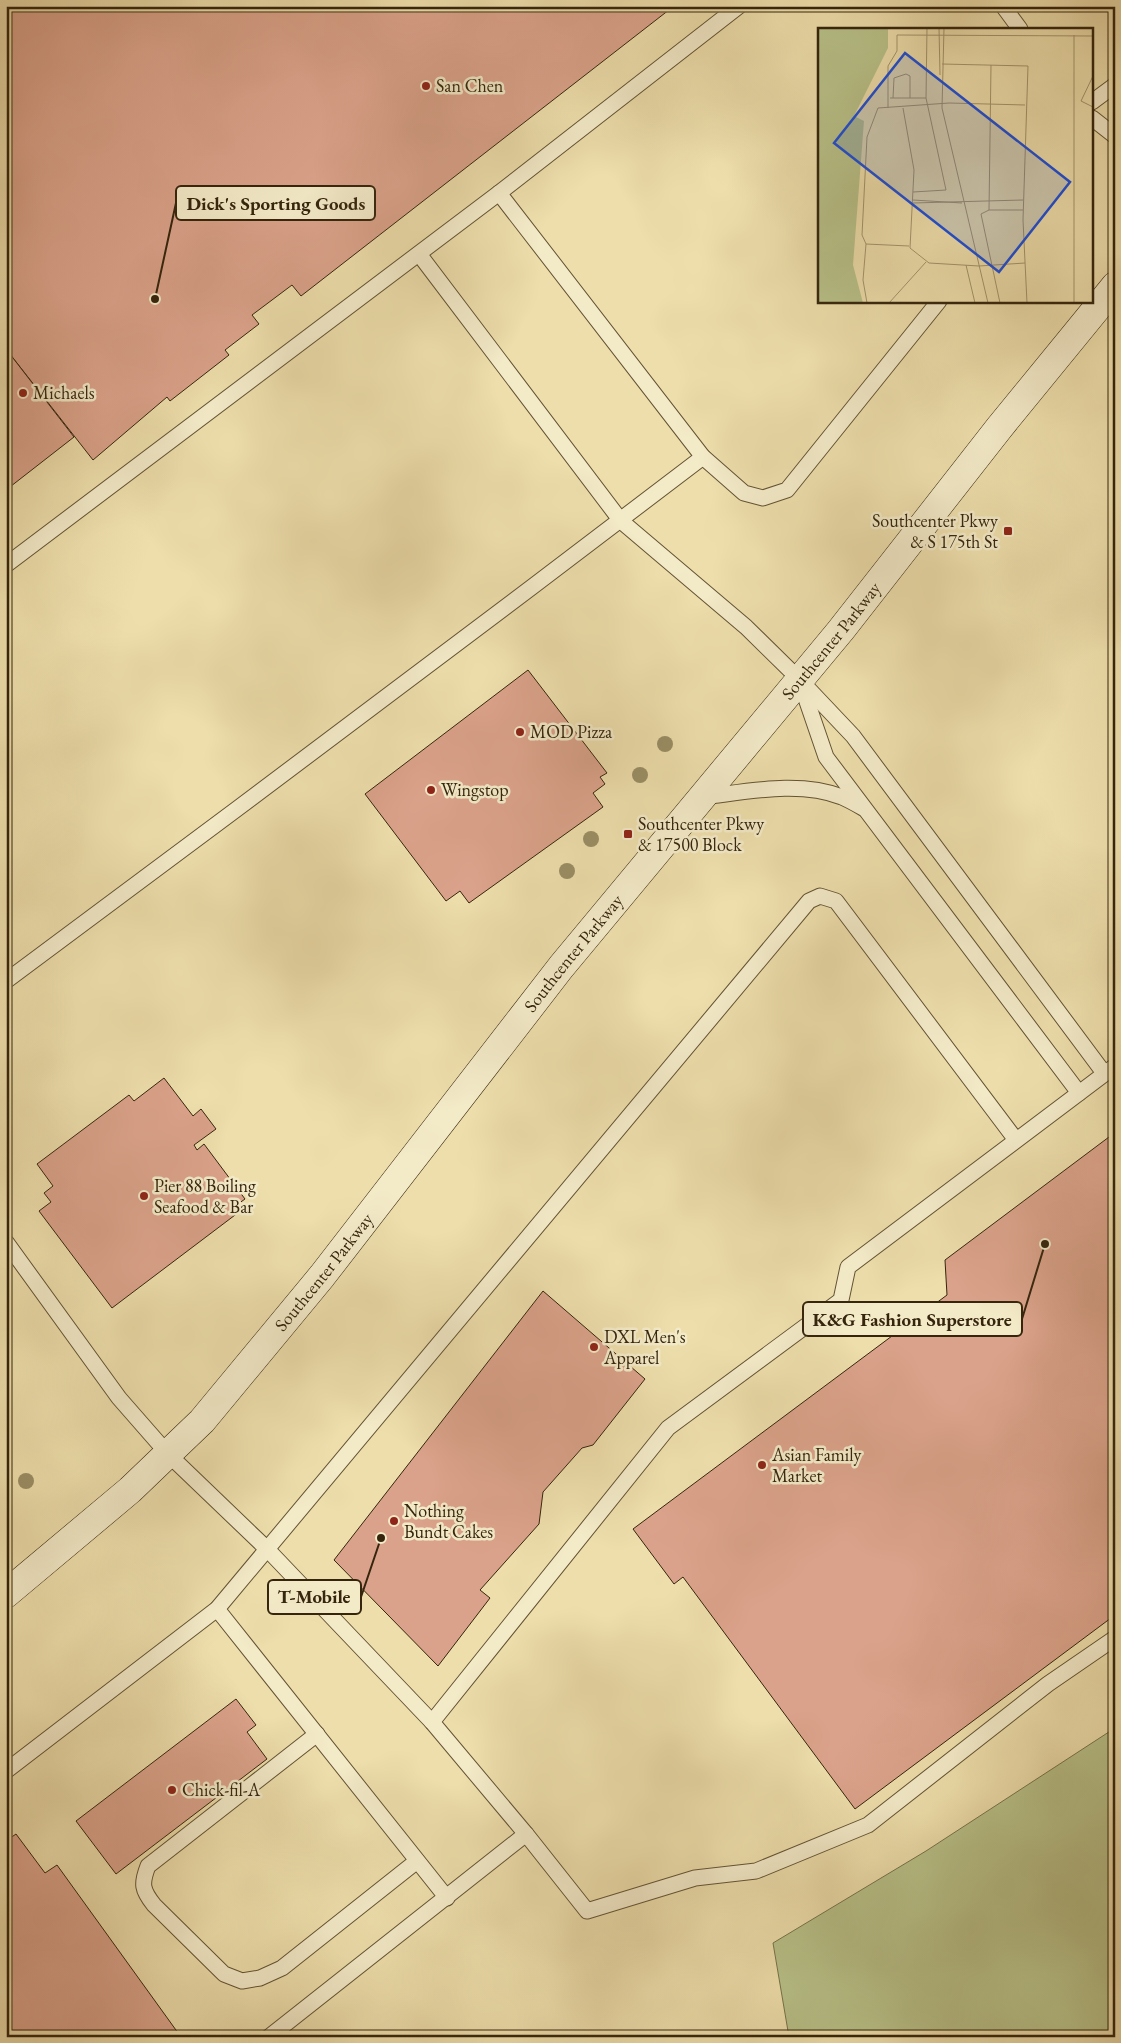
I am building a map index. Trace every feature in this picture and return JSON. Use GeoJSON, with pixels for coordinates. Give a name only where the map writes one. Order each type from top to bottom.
{"type":"FeatureCollection","features":[{"type":"Feature","properties":{"kind":"main road","name":"Southcenter Parkway"},"geometry":{"type":"LineString","coordinates":[[6,1594],[130,1490],[202,1421],[322,1276],[561,967],[842,630],[999,428],[1115,286]]}},
{"type":"Feature","properties":{"kind":"lane"},"geometry":{"type":"LineString","coordinates":[[6,565],[499,193],[739,6]]}},
{"type":"Feature","properties":{"kind":"lane"},"geometry":{"type":"LineString","coordinates":[[1003,6],[1019,28]]}},
{"type":"Feature","properties":{"kind":"lane"},"geometry":{"type":"LineString","coordinates":[[1094,101],[1115,85]]}},
{"type":"Feature","properties":{"kind":"lane"},"geometry":{"type":"LineString","coordinates":[[1094,120],[1115,136]]}},
{"type":"Feature","properties":{"kind":"lane"},"geometry":{"type":"LineString","coordinates":[[499,193],[702,457],[744,492],[763,498],[787,490],[938,302]]}},
{"type":"Feature","properties":{"kind":"lane"},"geometry":{"type":"LineString","coordinates":[[419,254],[621,521],[746,627],[853,736],[1110,1070],[848,1267],[841,1300],[668,1428],[432,1722]]}},
{"type":"Feature","properties":{"kind":"lane"},"geometry":{"type":"LineString","coordinates":[[6,981],[208,832],[621,521],[702,457]]}},
{"type":"Feature","properties":{"kind":"lane"},"geometry":{"type":"LineString","coordinates":[[800,680],[826,757],[1079,1093]]}},
{"type":"Feature","properties":{"kind":"lane"},"geometry":{"type":"LineString","coordinates":[[701,798],[800,789],[841,797],[867,810]]}},
{"type":"Feature","properties":{"kind":"lane"},"geometry":{"type":"LineString","coordinates":[[6,1771],[217,1609],[810,901],[820,896],[836,901],[1016,1140]]}},
{"type":"Feature","properties":{"kind":"lane"},"geometry":{"type":"LineString","coordinates":[[6,1242],[119,1398],[168,1454],[267,1549],[432,1722],[526,1834],[587,1911],[695,1878],[756,1871],[868,1825],[1048,1684],[1115,1638]]}},
{"type":"Feature","properties":{"kind":"lane"},"geometry":{"type":"LineString","coordinates":[[217,1609],[447,1898]]}},
{"type":"Feature","properties":{"kind":"lane"},"geometry":{"type":"LineString","coordinates":[[317,1734],[148,1866],[142,1880],[145,1894],[154,1906],[224,1974],[242,1981],[260,1978],[282,1968],[418,1861]]}},
{"type":"Feature","properties":{"kind":"lane"},"geometry":{"type":"LineString","coordinates":[[269,2037],[526,1834]]}},
{"type":"Feature","properties":{"kind":"green space"},"geometry":{"type":"Polygon","coordinates":[[[1115,1728],[1115,2037],[789,2037],[773,1943],[926,1851],[1115,1728]]]}},
{"type":"Feature","properties":{"kind":"building"},"geometry":{"type":"Polygon","coordinates":[[[6,6],[674,6],[301,296],[292,285],[252,315],[259,324],[225,350],[229,355],[170,401],[167,397],[93,460],[6,349],[6,6]]]}},
{"type":"Feature","properties":{"kind":"building","name":"Michaels"},"geometry":{"type":"Polygon","coordinates":[[[6,349],[74,437],[6,490],[6,349]]]}},
{"type":"Feature","properties":{"kind":"building"},"geometry":{"type":"Polygon","coordinates":[[[528,670],[607,773],[600,777],[605,784],[593,793],[603,807],[469,903],[460,891],[446,901],[365,794],[528,670]]]}},
{"type":"Feature","properties":{"kind":"building","name":"Pier 88 Boiling Seafood & Bar"},"geometry":{"type":"Polygon","coordinates":[[[164,1078],[193,1116],[201,1109],[216,1129],[194,1145],[197,1150],[204,1144],[245,1199],[238,1204],[243,1209],[112,1308],[39,1211],[51,1202],[44,1193],[53,1186],[37,1164],[129,1095],[134,1101],[164,1078]]]}},
{"type":"Feature","properties":{"kind":"building"},"geometry":{"type":"Polygon","coordinates":[[[1109,1137],[1115,1139],[1115,1615],[855,1809],[683,1577],[674,1584],[633,1529],[947,1295],[945,1260],[1109,1137]]]}},
{"type":"Feature","properties":{"kind":"building"},"geometry":{"type":"Polygon","coordinates":[[[543,1291],[645,1379],[593,1445],[582,1448],[543,1492],[539,1524],[480,1590],[490,1598],[438,1666],[334,1560],[543,1291]]]}},
{"type":"Feature","properties":{"kind":"building","name":"Chick-fil-A"},"geometry":{"type":"Polygon","coordinates":[[[236,1699],[256,1725],[247,1732],[267,1759],[116,1874],[76,1821],[236,1699]]]}},
{"type":"Feature","properties":{"kind":"building"},"geometry":{"type":"Polygon","coordinates":[[[16,1834],[45,1873],[57,1865],[181,2037],[6,2037],[6,1841],[16,1834]]]}},
{"type":"Feature","properties":{"kind":"place","name":"San Chen"},"geometry":{"type":"Point","coordinates":[426,86]}},
{"type":"Feature","properties":{"kind":"place","name":"Dick's Sporting Goods"},"geometry":{"type":"Point","coordinates":[155,299]}},
{"type":"Feature","properties":{"kind":"place","name":"Michaels"},"geometry":{"type":"Point","coordinates":[23,393]}},
{"type":"Feature","properties":{"kind":"place","name":"Southcenter Pkwy & S 175th St"},"geometry":{"type":"Point","coordinates":[1008,531]}},
{"type":"Feature","properties":{"kind":"place","name":"MOD Pizza"},"geometry":{"type":"Point","coordinates":[520,732]}},
{"type":"Feature","properties":{"kind":"place","name":"Wingstop"},"geometry":{"type":"Point","coordinates":[431,790]}},
{"type":"Feature","properties":{"kind":"place","name":"Southcenter Pkwy & 17500 Block"},"geometry":{"type":"Point","coordinates":[628,834]}},
{"type":"Feature","properties":{"kind":"place","name":"Pier 88 Boiling Seafood & Bar"},"geometry":{"type":"Point","coordinates":[144,1196]}},
{"type":"Feature","properties":{"kind":"place","name":"K&G Fashion Superstore"},"geometry":{"type":"Point","coordinates":[1045,1244]}},
{"type":"Feature","properties":{"kind":"place","name":"DXL Men's Apparel"},"geometry":{"type":"Point","coordinates":[594,1347]}},
{"type":"Feature","properties":{"kind":"place","name":"Asian Family Market"},"geometry":{"type":"Point","coordinates":[762,1465]}},
{"type":"Feature","properties":{"kind":"place","name":"Nothing Bundt Cakes"},"geometry":{"type":"Point","coordinates":[394,1521]}},
{"type":"Feature","properties":{"kind":"place","name":"T-Mobile"},"geometry":{"type":"Point","coordinates":[381,1538]}},
{"type":"Feature","properties":{"kind":"place","name":"Chick-fil-A"},"geometry":{"type":"Point","coordinates":[172,1790]}}]}
